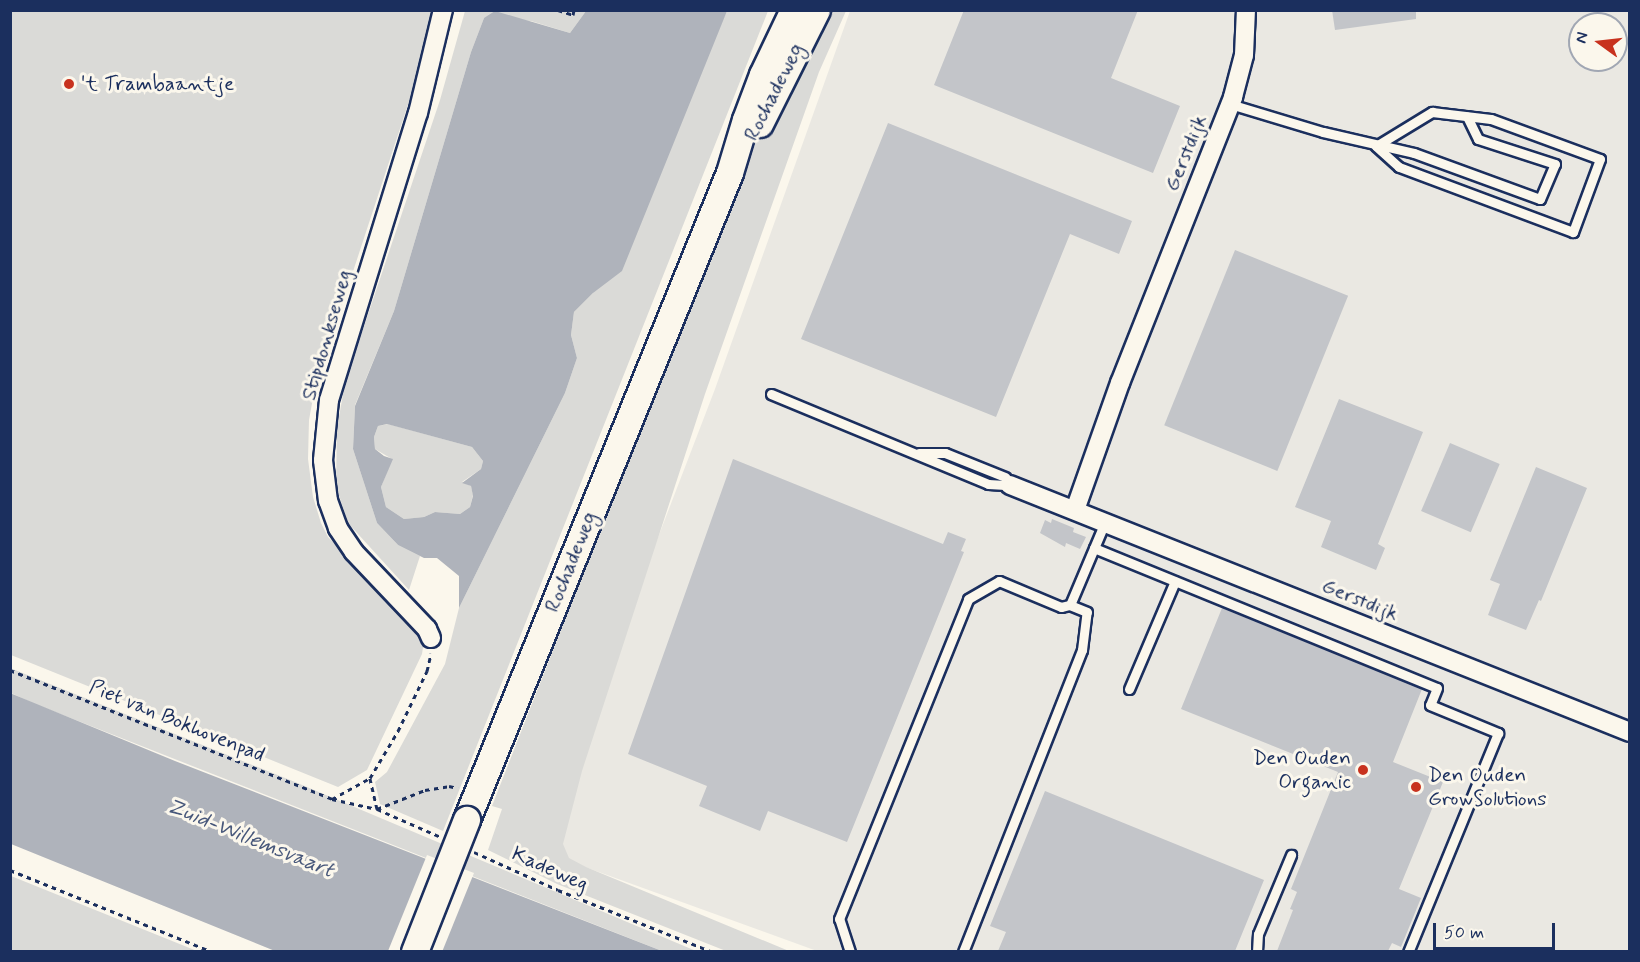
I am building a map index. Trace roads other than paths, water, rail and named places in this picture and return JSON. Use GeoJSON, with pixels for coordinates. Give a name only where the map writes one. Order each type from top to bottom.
{"type":"FeatureCollection","features":[{"type":"Feature","properties":{"kind":"main road","name":"Rochadeweg"},"geometry":{"type":"LineString","coordinates":[[415,951],[730,173],[759,87],[794,10]]}},
{"type":"Feature","properties":{"kind":"main road","name":"Rochadeweg"},"geometry":{"type":"LineString","coordinates":[[730,173],[760,124],[817,10]]}},
{"type":"Feature","properties":{"kind":"street","name":"Stipdonkseweg"},"geometry":{"type":"LineString","coordinates":[[431,638],[427,629],[354,552],[338,528],[328,501],[323,460],[329,400],[418,113],[443,10]]}},
{"type":"Feature","properties":{"kind":"street","name":"Gerstdijk"},"geometry":{"type":"LineString","coordinates":[[1075,510],[1120,383],[1230,104],[1244,55],[1246,10]]}},
{"type":"Feature","properties":{"kind":"street","name":"Gerstdijk"},"geometry":{"type":"LineString","coordinates":[[1007,481],[1629,732]]}},
{"type":"Feature","properties":{"kind":"lane"},"geometry":{"type":"LineString","coordinates":[[1230,104],[1376,146],[1414,153],[1540,199],[1555,164],[1478,139],[1467,116]]}},
{"type":"Feature","properties":{"kind":"lane"},"geometry":{"type":"LineString","coordinates":[[1432,112],[1491,119],[1600,159],[1573,232],[1399,167],[1376,146],[1432,112]]}},
{"type":"Feature","properties":{"kind":"lane","name":"Gerstdijk"},"geometry":{"type":"LineString","coordinates":[[771,394],[988,484],[1007,481]]}},
{"type":"Feature","properties":{"kind":"lane"},"geometry":{"type":"LineString","coordinates":[[1070,605],[1105,522]]}},
{"type":"Feature","properties":{"kind":"lane"},"geometry":{"type":"LineString","coordinates":[[1094,548],[1437,688],[1430,705],[1498,733],[1408,951]]}},
{"type":"Feature","properties":{"kind":"lane"},"geometry":{"type":"LineString","coordinates":[[850,951],[839,919],[968,599],[999,581],[1061,607],[1070,605],[1087,612],[1082,650],[963,951]]}},
{"type":"Feature","properties":{"kind":"lane"},"geometry":{"type":"LineString","coordinates":[[1130,689],[1176,581]]}},
{"type":"Feature","properties":{"kind":"lane"},"geometry":{"type":"LineString","coordinates":[[1257,951],[1258,933],[1292,855]]}},
{"type":"Feature","properties":{"kind":"water"},"geometry":{"type":"Polygon","coordinates":[[[495,11],[570,33],[586,11],[727,11],[622,271],[593,293],[574,312],[571,335],[577,358],[565,393],[459,608],[459,576],[437,558],[424,558],[398,545],[377,523],[353,449],[355,406],[394,311],[471,52],[484,18],[495,11]],[[387,424],[378,426],[374,437],[375,449],[393,459],[381,487],[386,507],[404,519],[424,517],[435,512],[460,514],[470,507],[473,496],[471,486],[462,483],[481,469],[483,461],[472,447],[387,424]]]}},
{"type":"Feature","properties":{"kind":"water","name":"Zuid-Willemsvaart"},"geometry":{"type":"Polygon","coordinates":[[[10,693],[175,761],[662,951],[275,951],[11,844],[10,693]],[[423,869],[419,877],[463,895],[467,887],[423,869]]]}},
{"type":"Feature","properties":{"kind":"place","name":"'t Trambaantje"},"geometry":{"type":"Point","coordinates":[69,84]}},
{"type":"Feature","properties":{"kind":"place","name":"Den Ouden Organic"},"geometry":{"type":"Point","coordinates":[1363,770]}},
{"type":"Feature","properties":{"kind":"place","name":"Den Ouden GrowSolutions"},"geometry":{"type":"Point","coordinates":[1416,787]}}]}
